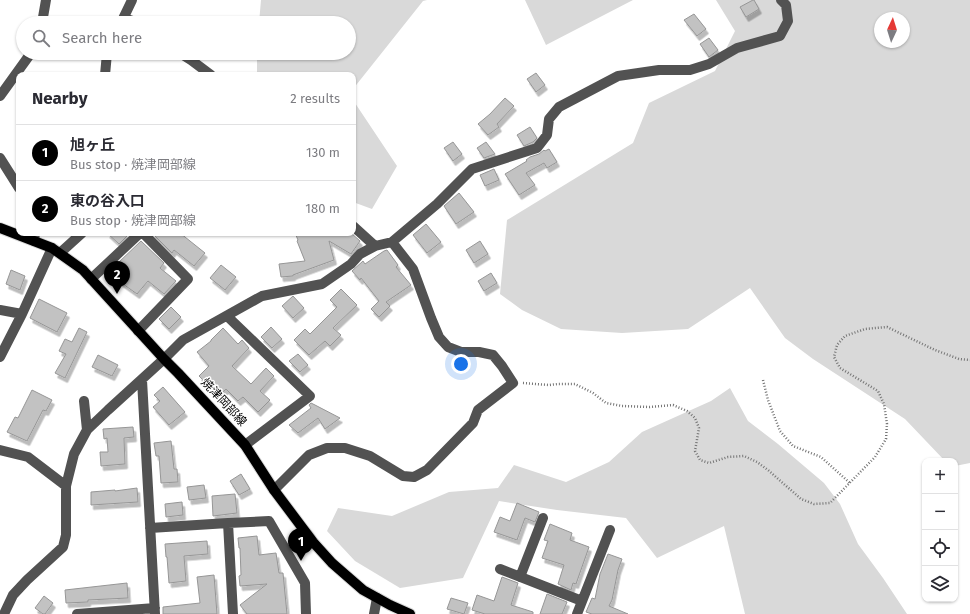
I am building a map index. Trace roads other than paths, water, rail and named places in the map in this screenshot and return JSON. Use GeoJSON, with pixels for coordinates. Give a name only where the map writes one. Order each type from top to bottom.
{"type":"FeatureCollection","features":[{"type":"Feature","properties":{"kind":"main road","name":"焼津岡部線"},"geometry":{"type":"LineString","coordinates":[[0,228],[16,232]]}},
{"type":"Feature","properties":{"kind":"main road","name":"焼津岡部線"},"geometry":{"type":"LineString","coordinates":[[35,237],[83,270],[245,445],[274,490],[313,542],[332,563],[364,590],[390,605],[410,614]]}},
{"type":"Feature","properties":{"kind":"street"},"geometry":{"type":"LineString","coordinates":[[43,16],[46,0]]}},
{"type":"Feature","properties":{"kind":"street"},"geometry":{"type":"LineString","coordinates":[[124,16],[132,0]]}},
{"type":"Feature","properties":{"kind":"street"},"geometry":{"type":"LineString","coordinates":[[4,614],[13,595],[63,547],[66,535],[66,486],[74,454],[87,430],[184,340],[262,296],[322,284],[351,264],[360,254],[375,246],[392,242],[437,204],[472,169],[537,148],[548,135],[549,119],[559,107],[618,76],[659,70],[690,70],[710,64],[738,48],[780,36],[788,20],[786,6],[781,0]]}},
{"type":"Feature","properties":{"kind":"street"},"geometry":{"type":"LineString","coordinates":[[17,72],[26,60]]}},
{"type":"Feature","properties":{"kind":"street"},"geometry":{"type":"LineString","coordinates":[[105,72],[106,60]]}},
{"type":"Feature","properties":{"kind":"street"},"geometry":{"type":"LineString","coordinates":[[191,60],[207,72]]}},
{"type":"Feature","properties":{"kind":"street"},"geometry":{"type":"LineString","coordinates":[[0,96],[16,74]]}},
{"type":"Feature","properties":{"kind":"street"},"geometry":{"type":"LineString","coordinates":[[0,158],[16,183]]}},
{"type":"Feature","properties":{"kind":"street"},"geometry":{"type":"LineString","coordinates":[[356,229],[375,246]]}},
{"type":"Feature","properties":{"kind":"street"},"geometry":{"type":"LineString","coordinates":[[0,357],[56,251],[78,236]]}},
{"type":"Feature","properties":{"kind":"street"},"geometry":{"type":"LineString","coordinates":[[91,279],[138,236]]}},
{"type":"Feature","properties":{"kind":"street"},"geometry":{"type":"LineString","coordinates":[[138,331],[188,279],[144,236]]}},
{"type":"Feature","properties":{"kind":"street"},"geometry":{"type":"LineString","coordinates":[[274,490],[308,455],[326,448],[345,448],[370,456],[403,476],[414,477],[427,470],[473,423],[478,410],[513,383],[493,355],[480,352],[461,352],[448,347],[439,337],[413,269],[392,242]]}},
{"type":"Feature","properties":{"kind":"street"},"geometry":{"type":"LineString","coordinates":[[0,310],[22,314]]}},
{"type":"Feature","properties":{"kind":"street"},"geometry":{"type":"LineString","coordinates":[[227,316],[310,396],[245,445]]}},
{"type":"Feature","properties":{"kind":"street"},"geometry":{"type":"LineString","coordinates":[[77,614],[155,611],[142,380]]}},
{"type":"Feature","properties":{"kind":"street"},"geometry":{"type":"LineString","coordinates":[[84,401],[87,430]]}},
{"type":"Feature","properties":{"kind":"street"},"geometry":{"type":"LineString","coordinates":[[0,450],[28,458],[66,486]]}},
{"type":"Feature","properties":{"kind":"street"},"geometry":{"type":"LineString","coordinates":[[520,577],[543,518]]}},
{"type":"Feature","properties":{"kind":"street"},"geometry":{"type":"LineString","coordinates":[[150,528],[269,520],[305,583],[306,614]]}},
{"type":"Feature","properties":{"kind":"street"},"geometry":{"type":"LineString","coordinates":[[228,523],[233,614]]}},
{"type":"Feature","properties":{"kind":"street"},"geometry":{"type":"LineString","coordinates":[[577,614],[610,530]]}},
{"type":"Feature","properties":{"kind":"street"},"geometry":{"type":"LineString","coordinates":[[500,569],[582,601]]}},
{"type":"Feature","properties":{"kind":"street"},"geometry":{"type":"LineString","coordinates":[[374,614],[377,598]]}},
{"type":"Feature","properties":{"kind":"place","name":"東の谷入口"},"geometry":{"type":"Point","coordinates":[117,294]}},
{"type":"Feature","properties":{"kind":"place","name":"旭ヶ丘"},"geometry":{"type":"Point","coordinates":[301,561]}}]}
